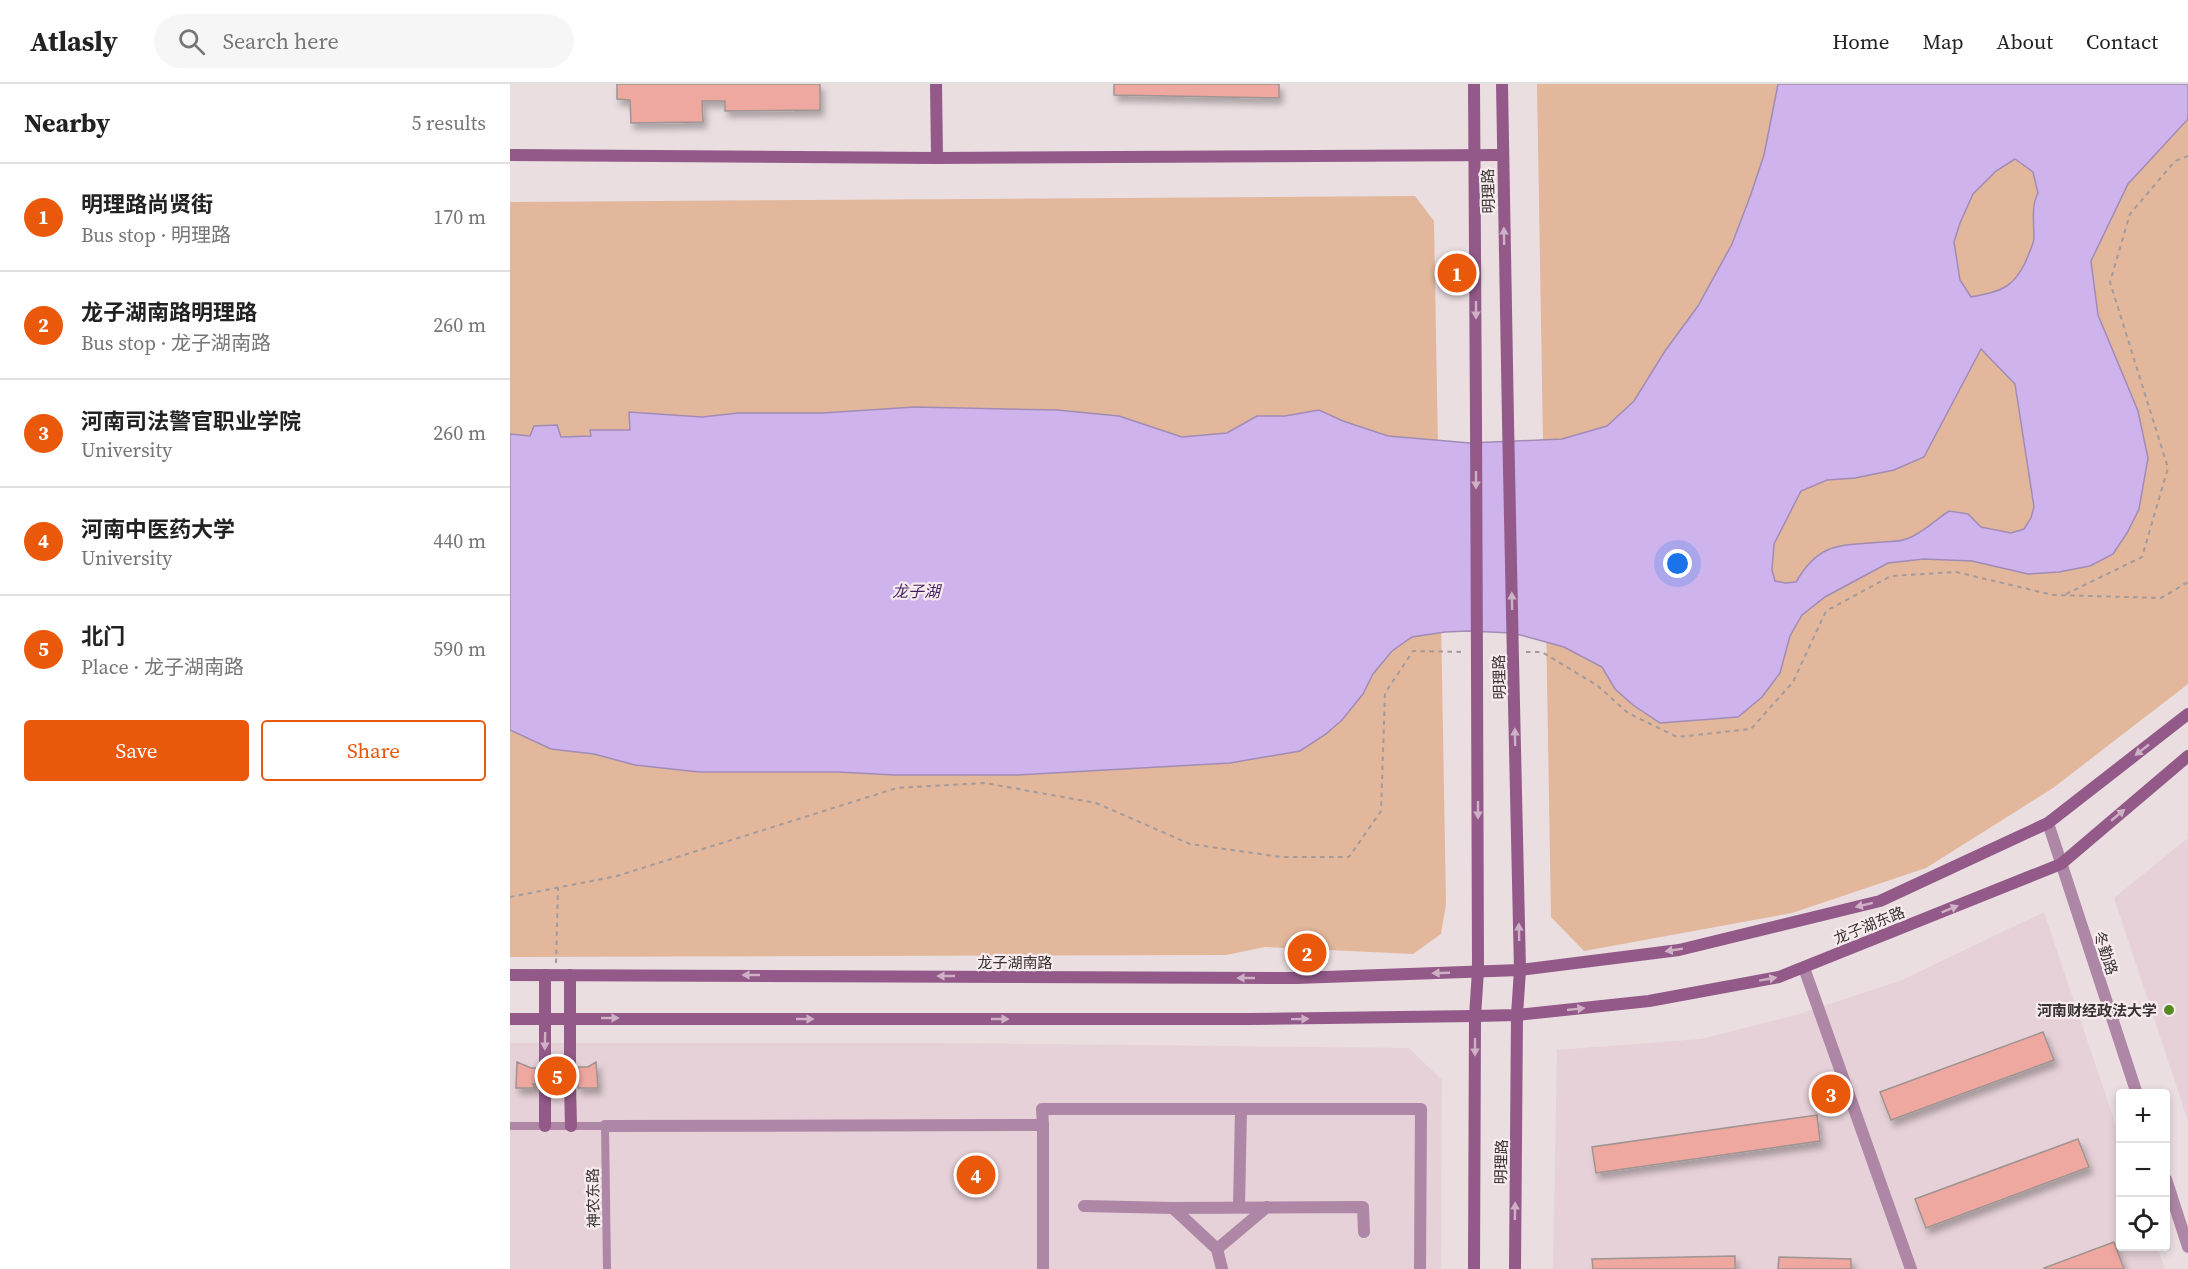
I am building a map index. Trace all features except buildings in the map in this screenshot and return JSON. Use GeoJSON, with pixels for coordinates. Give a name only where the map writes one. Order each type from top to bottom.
{"type":"FeatureCollection","features":[{"type":"Feature","properties":{"kind":"street"},"geometry":{"type":"LineString","coordinates":[[936,84],[937,158]]}},
{"type":"Feature","properties":{"kind":"street","name":"明理路"},"geometry":{"type":"LineString","coordinates":[[1474,84],[1478,971],[1475,1016],[1474,1269]]}},
{"type":"Feature","properties":{"kind":"street","name":"明理路"},"geometry":{"type":"LineString","coordinates":[[1502,84],[1508,421],[1516,656],[1520,970],[1517,1015],[1515,1269]]}},
{"type":"Feature","properties":{"kind":"street"},"geometry":{"type":"LineString","coordinates":[[510,155],[937,158],[1502,155]]}},
{"type":"Feature","properties":{"kind":"street","name":"龙子湖东路"},"geometry":{"type":"LineString","coordinates":[[1520,970],[1679,950],[1880,901],[2048,823],[2188,714]]}},
{"type":"Feature","properties":{"kind":"street","name":"龙子湖东路"},"geometry":{"type":"LineString","coordinates":[[1517,1015],[1649,1001],[1779,977],[1804,968],[2061,864],[2188,756]]}},
{"type":"Feature","properties":{"kind":"street","name":"冬勤路"},"geometry":{"type":"LineString","coordinates":[[2048,823],[2135,1089]]}},
{"type":"Feature","properties":{"kind":"street"},"geometry":{"type":"LineString","coordinates":[[1804,968],[1911,1269]]}},
{"type":"Feature","properties":{"kind":"street","name":"龙子湖南路"},"geometry":{"type":"LineString","coordinates":[[510,975],[1297,978],[1520,970]]}},
{"type":"Feature","properties":{"kind":"street"},"geometry":{"type":"LineString","coordinates":[[545,1065],[550,975]]}},
{"type":"Feature","properties":{"kind":"street"},"geometry":{"type":"LineString","coordinates":[[570,975],[570,1065]]}},
{"type":"Feature","properties":{"kind":"street"},"geometry":{"type":"LineString","coordinates":[[510,1019],[1250,1019],[1517,1015]]}},
{"type":"Feature","properties":{"kind":"street"},"geometry":{"type":"LineString","coordinates":[[570,1085],[571,1126]]}},
{"type":"Feature","properties":{"kind":"street"},"geometry":{"type":"LineString","coordinates":[[545,1086],[545,1126]]}},
{"type":"Feature","properties":{"kind":"street"},"geometry":{"type":"LineString","coordinates":[[1043,1269],[1042,1109],[1421,1109],[1420,1269]]}},
{"type":"Feature","properties":{"kind":"street"},"geometry":{"type":"LineString","coordinates":[[1239,1208],[1241,1109]]}},
{"type":"Feature","properties":{"kind":"street"},"geometry":{"type":"LineString","coordinates":[[605,1126],[1043,1125]]}},
{"type":"Feature","properties":{"kind":"street"},"geometry":{"type":"LineString","coordinates":[[2170,1191],[2188,1246]]}},
{"type":"Feature","properties":{"kind":"street"},"geometry":{"type":"LineString","coordinates":[[1084,1206],[1363,1207],[1364,1232]]}},
{"type":"Feature","properties":{"kind":"street"},"geometry":{"type":"LineString","coordinates":[[1217,1249],[1268,1207]]}},
{"type":"Feature","properties":{"kind":"street"},"geometry":{"type":"LineString","coordinates":[[1173,1208],[1217,1249],[1222,1269]]}},
{"type":"Feature","properties":{"kind":"lane"},"geometry":{"type":"LineString","coordinates":[[510,1126],[605,1126]]}},
{"type":"Feature","properties":{"kind":"lane","name":"神农东路"},"geometry":{"type":"LineString","coordinates":[[605,1126],[607,1269]]}},
{"type":"Feature","properties":{"kind":"path"},"geometry":{"type":"LineString","coordinates":[[2064,596],[2142,557],[2168,468],[2110,282],[2130,214],[2175,162],[2188,156]]}},
{"type":"Feature","properties":{"kind":"path"},"geometry":{"type":"LineString","coordinates":[[1516,656],[1542,652],[1598,686],[1628,713],[1677,738],[1751,729],[1793,682],[1826,611],[1891,576],[1956,572],[2054,595],[2162,598],[2188,582]]}},
{"type":"Feature","properties":{"kind":"path"},"geometry":{"type":"LineString","coordinates":[[510,897],[617,876],[897,788],[985,783],[1096,803],[1190,844],[1281,856],[1349,856],[1381,811],[1385,693],[1413,651],[1472,652]]}},
{"type":"Feature","properties":{"kind":"path"},"geometry":{"type":"LineString","coordinates":[[550,975],[558,887]]}},
{"type":"Feature","properties":{"kind":"shaded area"},"geometry":{"type":"Polygon","coordinates":[[[1537,84],[2188,84],[2188,684],[2053,788],[1926,868],[1792,913],[1584,951],[1551,917],[1537,84]]]}},
{"type":"Feature","properties":{"kind":"shaded area"},"geometry":{"type":"Polygon","coordinates":[[[1415,196],[1434,221],[1446,904],[1441,934],[1413,954],[1265,947],[1226,955],[510,957],[510,202],[1415,196]]]}},
{"type":"Feature","properties":{"kind":"shaded area","name":"河南财经政法大学"},"geometry":{"type":"Polygon","coordinates":[[[2188,838],[2188,1121],[2114,898],[2188,838]]]}},
{"type":"Feature","properties":{"kind":"shaded area"},"geometry":{"type":"Polygon","coordinates":[[[2044,912],[2116,1126],[2116,1251],[2158,1251],[2165,1269],[1553,1269],[1557,1050],[1701,1039],[1796,1015],[1902,980],[2044,912]]]}},
{"type":"Feature","properties":{"kind":"shaded area"},"geometry":{"type":"Polygon","coordinates":[[[510,1043],[936,1043],[1409,1048],[1442,1080],[1441,1269],[510,1269],[510,1043]]]}},
{"type":"Feature","properties":{"kind":"water","name":"龙子湖"},"geometry":{"type":"Polygon","coordinates":[[[1778,84],[2188,84],[2188,119],[2128,184],[2091,261],[2098,315],[2138,411],[2148,458],[2139,509],[2113,554],[2090,566],[2059,572],[2028,574],[1972,561],[1924,559],[1888,563],[1825,597],[1802,615],[1790,636],[1780,673],[1762,697],[1738,717],[1660,723],[1633,705],[1615,689],[1602,667],[1564,647],[1513,633],[1467,631],[1412,637],[1392,651],[1373,674],[1363,694],[1342,720],[1300,751],[1230,763],[1017,775],[699,772],[635,765],[594,754],[551,749],[510,730],[510,434],[530,436],[534,426],[557,425],[561,437],[591,436],[590,430],[630,430],[629,412],[702,417],[738,413],[822,413],[915,407],[1057,410],[1119,416],[1182,437],[1227,433],[1257,416],[1285,416],[1319,410],[1343,421],[1388,436],[1470,443],[1562,439],[1607,426],[1634,401],[1665,351],[1698,306],[1732,244],[1764,155],[1778,84]],[[2015,159],[1996,171],[1973,194],[1960,223],[1954,242],[1960,280],[1971,297],[1999,290],[2012,281],[2023,267],[2033,243],[2034,209],[2038,193],[2033,172],[2015,159]],[[1981,349],[1924,457],[1894,470],[1855,478],[1827,480],[1801,491],[1774,544],[1772,570],[1775,581],[1796,582],[1814,559],[1832,548],[1897,541],[1911,537],[1949,511],[1968,514],[1981,527],[2011,533],[2024,529],[2031,518],[2034,507],[2015,384],[1981,349]]]}},
{"type":"Feature","properties":{"kind":"tunnel"},"geometry":{"type":"LineString","coordinates":[[545,1065],[545,1086]]}},
{"type":"Feature","properties":{"kind":"place","name":"明理路尚贤街"},"geometry":{"type":"Point","coordinates":[1457,273]}},
{"type":"Feature","properties":{"kind":"place","name":"龙子湖南路明理路"},"geometry":{"type":"Point","coordinates":[1307,953]}},
{"type":"Feature","properties":{"kind":"place","name":"河南财经政法大学"},"geometry":{"type":"Point","coordinates":[2169,1010]}},
{"type":"Feature","properties":{"kind":"place","name":"北门"},"geometry":{"type":"Point","coordinates":[557,1076]}},
{"type":"Feature","properties":{"kind":"place","name":"河南司法警官职业学院"},"geometry":{"type":"Point","coordinates":[1831,1094]}},
{"type":"Feature","properties":{"kind":"place","name":"河南中医药大学"},"geometry":{"type":"Point","coordinates":[976,1175]}}]}
